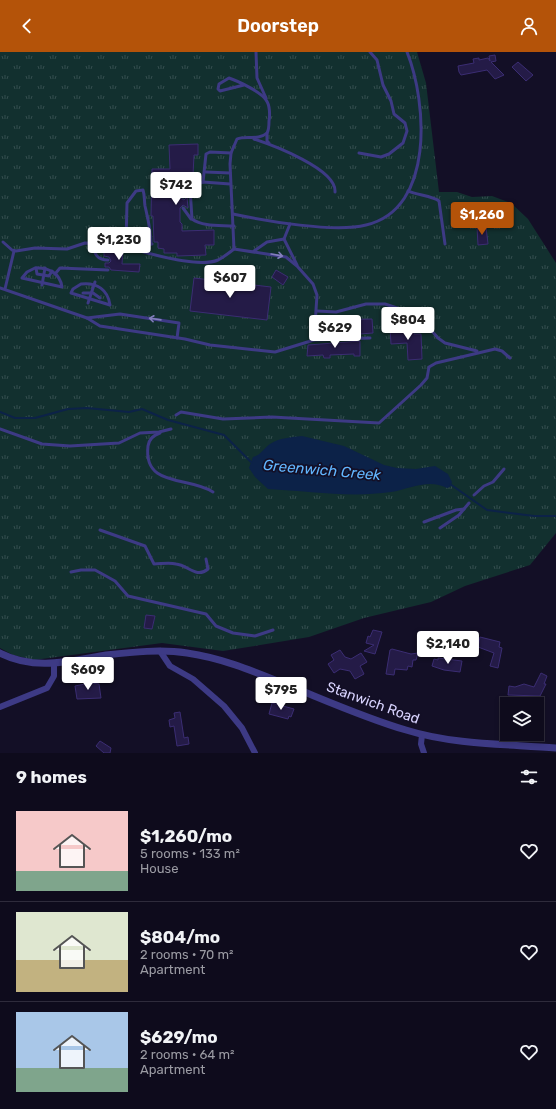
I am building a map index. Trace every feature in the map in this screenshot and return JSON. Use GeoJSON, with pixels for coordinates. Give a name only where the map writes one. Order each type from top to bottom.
{"type":"FeatureCollection","features":[{"type":"Feature","properties":{"kind":"street","name":"Stanwich Road"},"geometry":{"type":"LineString","coordinates":[[0,653],[23,662],[54,664],[129,652],[160,651],[188,653],[233,664],[338,706],[422,735],[541,750],[556,748]]}},
{"type":"Feature","properties":{"kind":"street"},"geometry":{"type":"LineString","coordinates":[[160,651],[170,666],[193,679],[224,706],[242,728],[255,753]]}},
{"type":"Feature","properties":{"kind":"street"},"geometry":{"type":"LineString","coordinates":[[0,707],[47,688],[54,676],[54,664]]}},
{"type":"Feature","properties":{"kind":"street"},"geometry":{"type":"LineString","coordinates":[[422,735],[421,744],[424,753]]}},
{"type":"Feature","properties":{"kind":"lane"},"geometry":{"type":"LineString","coordinates":[[256,52],[257,78],[267,100],[270,118],[267,132],[267,141],[270,144]]}},
{"type":"Feature","properties":{"kind":"lane"},"geometry":{"type":"LineString","coordinates":[[360,153],[381,157],[389,154],[403,144],[407,131],[405,123],[394,114],[391,101],[383,85],[377,60],[370,52]]}},
{"type":"Feature","properties":{"kind":"lane"},"geometry":{"type":"LineString","coordinates":[[233,214],[290,224],[345,227],[367,225],[381,219],[392,210],[408,191],[419,162],[422,136],[418,91],[407,52]]}},
{"type":"Feature","properties":{"kind":"lane"},"geometry":{"type":"LineString","coordinates":[[244,85],[220,91],[218,89],[219,84],[229,78],[244,85],[267,100]]}},
{"type":"Feature","properties":{"kind":"lane"},"geometry":{"type":"LineString","coordinates":[[234,249],[234,226],[230,184],[231,153],[237,140],[258,138],[267,132]]}},
{"type":"Feature","properties":{"kind":"lane"},"geometry":{"type":"LineString","coordinates":[[253,138],[308,161],[331,182],[335,187],[335,192]]}},
{"type":"Feature","properties":{"kind":"lane"},"geometry":{"type":"LineString","coordinates":[[204,182],[206,172],[206,154],[210,152],[231,153]]}},
{"type":"Feature","properties":{"kind":"lane"},"geometry":{"type":"LineString","coordinates":[[206,172],[230,173]]}},
{"type":"Feature","properties":{"kind":"lane"},"geometry":{"type":"LineString","coordinates":[[183,197],[186,190],[204,182],[230,184]]}},
{"type":"Feature","properties":{"kind":"lane"},"geometry":{"type":"LineString","coordinates":[[190,188],[192,219]]}},
{"type":"Feature","properties":{"kind":"lane"},"geometry":{"type":"LineString","coordinates":[[2,242],[14,251],[35,248],[67,249],[81,244],[152,244],[150,223],[146,213],[146,199],[143,190],[136,191],[128,203],[126,243]]}},
{"type":"Feature","properties":{"kind":"lane"},"geometry":{"type":"LineString","coordinates":[[408,191],[418,196],[436,198],[439,201],[445,244]]}},
{"type":"Feature","properties":{"kind":"lane"},"geometry":{"type":"LineString","coordinates":[[183,208],[197,223],[234,226]]}},
{"type":"Feature","properties":{"kind":"lane"},"geometry":{"type":"LineString","coordinates":[[290,224],[284,239],[297,266]]}},
{"type":"Feature","properties":{"kind":"lane"},"geometry":{"type":"LineString","coordinates":[[254,251],[267,242],[284,239]]}},
{"type":"Feature","properties":{"kind":"lane"},"geometry":{"type":"LineString","coordinates":[[116,243],[147,253],[184,262],[218,260],[234,249],[286,257],[297,266],[313,284],[318,295],[318,311],[314,340]]}},
{"type":"Feature","properties":{"kind":"lane"},"geometry":{"type":"LineString","coordinates":[[93,244],[98,257],[101,260],[108,260]]}},
{"type":"Feature","properties":{"kind":"lane"},"geometry":{"type":"LineString","coordinates":[[5,289],[14,251]]}},
{"type":"Feature","properties":{"kind":"lane"},"geometry":{"type":"LineString","coordinates":[[36,268],[37,274],[49,276],[50,271]]}},
{"type":"Feature","properties":{"kind":"lane"},"geometry":{"type":"LineString","coordinates":[[36,268],[50,271],[61,281],[62,287],[42,284],[22,278],[27,272],[36,268]]}},
{"type":"Feature","properties":{"kind":"lane"},"geometry":{"type":"LineString","coordinates":[[41,268],[44,274],[42,284]]}},
{"type":"Feature","properties":{"kind":"lane"},"geometry":{"type":"LineString","coordinates":[[44,274],[60,268],[108,270]]}},
{"type":"Feature","properties":{"kind":"lane"},"geometry":{"type":"LineString","coordinates":[[85,284],[95,284],[103,289],[108,297],[110,305],[71,293],[76,287],[85,284]]}},
{"type":"Feature","properties":{"kind":"lane"},"geometry":{"type":"LineString","coordinates":[[88,304],[95,284]]}},
{"type":"Feature","properties":{"kind":"lane"},"geometry":{"type":"LineString","coordinates":[[0,288],[87,318],[100,326],[177,338],[210,345],[275,352],[314,340],[370,338]]}},
{"type":"Feature","properties":{"kind":"lane"},"geometry":{"type":"LineString","coordinates":[[83,292],[92,293],[100,298]]}},
{"type":"Feature","properties":{"kind":"lane"},"geometry":{"type":"LineString","coordinates":[[318,311],[336,312],[366,304],[385,304],[418,315],[438,338],[445,343],[479,352]]}},
{"type":"Feature","properties":{"kind":"lane"},"geometry":{"type":"LineString","coordinates":[[87,318],[120,314],[179,323],[177,338]]}},
{"type":"Feature","properties":{"kind":"lane"},"geometry":{"type":"LineString","coordinates":[[176,415],[181,412],[223,419],[272,417],[379,423],[422,386],[427,378],[429,367],[442,361],[495,349],[502,351],[510,358]]}},
{"type":"Feature","properties":{"kind":"lane"},"geometry":{"type":"LineString","coordinates":[[0,429],[42,444],[70,446],[119,443],[140,433],[159,432],[171,429],[151,438],[148,444],[149,459],[155,472],[163,478],[194,483],[213,492]]}},
{"type":"Feature","properties":{"kind":"lane"},"geometry":{"type":"LineString","coordinates":[[474,495],[479,489],[493,482],[504,469]]}},
{"type":"Feature","properties":{"kind":"lane"},"geometry":{"type":"LineString","coordinates":[[440,528],[452,521],[468,503]]}},
{"type":"Feature","properties":{"kind":"lane"},"geometry":{"type":"LineString","coordinates":[[424,522],[456,510],[464,509]]}},
{"type":"Feature","properties":{"kind":"lane"},"geometry":{"type":"LineString","coordinates":[[100,530],[145,546],[154,564],[177,564],[192,572],[202,573],[208,569],[206,559]]}},
{"type":"Feature","properties":{"kind":"lane"},"geometry":{"type":"LineString","coordinates":[[71,572],[87,569],[95,570],[115,581],[128,596],[206,614],[216,626],[233,633],[255,636],[273,630]]}},
{"type":"Feature","properties":{"kind":"green space"},"geometry":{"type":"Polygon","coordinates":[[[0,52],[417,52],[426,83],[439,192],[457,192],[472,197],[492,196],[511,203],[528,219],[556,263],[556,533],[530,565],[465,586],[431,602],[364,618],[309,637],[223,651],[162,643],[34,660],[13,655],[0,648],[0,52]]]}},
{"type":"Feature","properties":{"kind":"water"},"geometry":{"type":"Polygon","coordinates":[[[302,436],[344,446],[384,465],[397,468],[416,469],[435,466],[448,474],[452,482],[450,487],[447,488],[440,485],[426,484],[376,494],[330,494],[268,489],[255,477],[249,468],[253,457],[258,455],[277,440],[302,436]]]}},
{"type":"Feature","properties":{"kind":"building"},"geometry":{"type":"Polygon","coordinates":[[[495,55],[496,61],[491,62],[504,75],[495,79],[487,70],[461,75],[459,72],[458,66],[474,63],[473,59],[479,58],[479,60],[488,58],[490,61],[489,56],[495,55]]]}},
{"type":"Feature","properties":{"kind":"building"},"geometry":{"type":"Polygon","coordinates":[[[518,62],[533,75],[526,81],[512,67],[518,62]]]}},
{"type":"Feature","properties":{"kind":"building"},"geometry":{"type":"Polygon","coordinates":[[[198,144],[198,155],[194,155],[193,175],[179,175],[180,178],[177,178],[177,190],[179,190],[180,198],[184,200],[187,197],[188,208],[183,205],[180,208],[180,222],[182,224],[182,231],[214,230],[214,245],[205,245],[206,255],[177,256],[177,253],[164,253],[164,249],[158,248],[158,242],[154,242],[153,216],[151,216],[152,169],[170,169],[169,145],[198,144]]]}},
{"type":"Feature","properties":{"kind":"building"},"geometry":{"type":"Polygon","coordinates":[[[477,227],[486,227],[488,244],[478,245],[477,227]]]}},
{"type":"Feature","properties":{"kind":"building"},"geometry":{"type":"Polygon","coordinates":[[[109,246],[123,250],[122,264],[140,264],[139,272],[111,270],[109,267],[105,267],[105,263],[109,263],[111,261],[109,257],[104,256],[104,249],[108,249],[109,246]]]}},
{"type":"Feature","properties":{"kind":"building"},"geometry":{"type":"Polygon","coordinates":[[[276,270],[288,277],[283,285],[272,277],[276,270]]]}},
{"type":"Feature","properties":{"kind":"building"},"geometry":{"type":"Polygon","coordinates":[[[194,278],[271,287],[267,320],[190,311],[194,278]]]}},
{"type":"Feature","properties":{"kind":"building"},"geometry":{"type":"Polygon","coordinates":[[[372,319],[373,333],[333,336],[332,320],[372,319]]]}},
{"type":"Feature","properties":{"kind":"building"},"geometry":{"type":"Polygon","coordinates":[[[414,327],[414,334],[421,334],[422,359],[408,360],[407,343],[391,344],[390,328],[414,327]]]}},
{"type":"Feature","properties":{"kind":"building"},"geometry":{"type":"Polygon","coordinates":[[[360,341],[360,356],[354,356],[354,354],[330,355],[330,358],[324,358],[323,355],[307,356],[308,345],[360,341]]]}},
{"type":"Feature","properties":{"kind":"building"},"geometry":{"type":"Polygon","coordinates":[[[146,615],[155,616],[152,629],[144,628],[146,615]]]}},
{"type":"Feature","properties":{"kind":"building"},"geometry":{"type":"Polygon","coordinates":[[[373,630],[382,632],[375,654],[364,651],[374,645],[366,643],[368,636],[370,637],[373,630]]]}},
{"type":"Feature","properties":{"kind":"building"},"geometry":{"type":"Polygon","coordinates":[[[480,637],[500,642],[499,647],[502,648],[498,668],[490,666],[494,653],[478,647],[480,637]]]}},
{"type":"Feature","properties":{"kind":"building"},"geometry":{"type":"Polygon","coordinates":[[[392,649],[411,654],[418,653],[416,660],[413,660],[412,667],[408,666],[407,670],[395,669],[394,675],[386,674],[390,650],[392,649]]]}},
{"type":"Feature","properties":{"kind":"building"},"geometry":{"type":"Polygon","coordinates":[[[340,650],[345,657],[351,659],[361,653],[367,662],[360,666],[364,674],[355,679],[350,671],[340,669],[334,673],[328,664],[334,660],[331,655],[340,650]]]}},
{"type":"Feature","properties":{"kind":"building"},"geometry":{"type":"Polygon","coordinates":[[[438,658],[462,661],[460,672],[444,670],[432,666],[434,659],[438,660],[438,658]]]}},
{"type":"Feature","properties":{"kind":"building"},"geometry":{"type":"Polygon","coordinates":[[[541,673],[547,676],[544,684],[546,684],[540,696],[508,695],[509,686],[515,687],[524,684],[534,687],[541,673]]]}},
{"type":"Feature","properties":{"kind":"building"},"geometry":{"type":"Polygon","coordinates":[[[85,675],[90,683],[99,684],[101,698],[77,699],[75,686],[85,684],[85,675]]]}},
{"type":"Feature","properties":{"kind":"building"},"geometry":{"type":"Polygon","coordinates":[[[272,703],[294,709],[291,717],[289,716],[288,719],[269,714],[272,703]]]}},
{"type":"Feature","properties":{"kind":"building"},"geometry":{"type":"Polygon","coordinates":[[[180,712],[184,738],[188,737],[189,744],[177,746],[174,726],[170,727],[169,720],[175,718],[174,713],[180,712]]]}},
{"type":"Feature","properties":{"kind":"building"},"geometry":{"type":"Polygon","coordinates":[[[100,741],[111,748],[110,753],[104,753],[96,746],[100,741]]]}},
{"type":"Feature","properties":{"kind":"waterway","name":"Greenwich Creek"},"geometry":{"type":"LineString","coordinates":[[0,412],[15,418],[35,418],[68,409],[87,408],[129,412],[142,409],[168,420],[224,435],[252,463]]}},
{"type":"Feature","properties":{"kind":"waterway","name":"Greenwich Creek"},"geometry":{"type":"LineString","coordinates":[[450,484],[487,510],[534,516],[556,516]]}}]}
